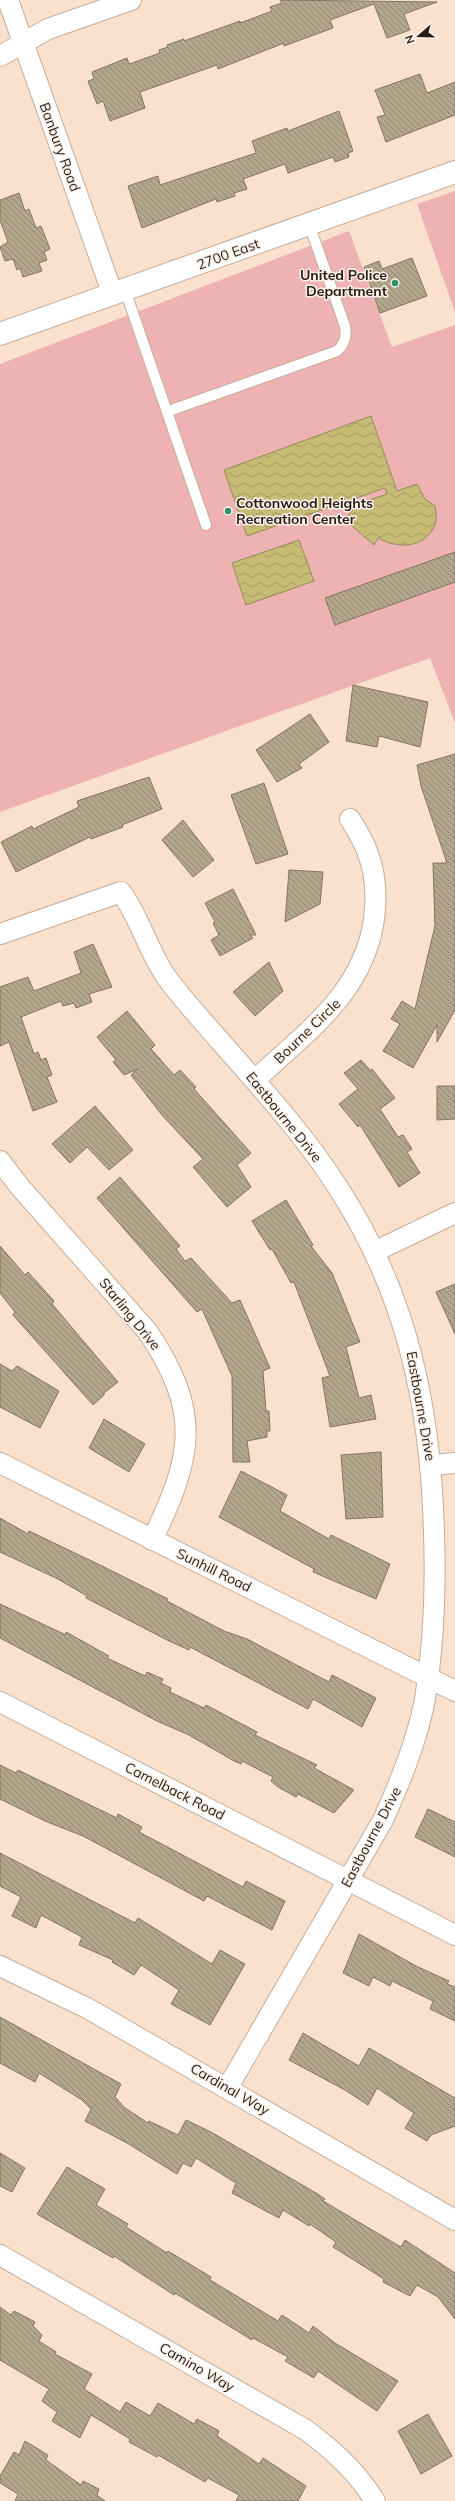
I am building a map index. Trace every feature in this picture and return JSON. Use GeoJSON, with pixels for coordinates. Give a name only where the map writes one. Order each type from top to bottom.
{"type":"FeatureCollection","features":[{"type":"Feature","properties":{"kind":"street","name":"Banbury Road"},"geometry":{"type":"LineString","coordinates":[[8,0],[23,43],[119,292]]}},
{"type":"Feature","properties":{"kind":"street"},"geometry":{"type":"LineString","coordinates":[[0,56],[48,29],[130,0]]}},
{"type":"Feature","properties":{"kind":"street","name":"2700 East"},"geometry":{"type":"LineString","coordinates":[[0,334],[455,172]]}},
{"type":"Feature","properties":{"kind":"street","name":"Bourne Circle"},"geometry":{"type":"LineString","coordinates":[[255,1080],[335,1006],[351,985],[372,937],[376,907],[375,879],[367,850],[350,819]]}},
{"type":"Feature","properties":{"kind":"street","name":"Eastbourne Drive"},"geometry":{"type":"LineString","coordinates":[[0,934],[121,892],[132,906],[165,975],[182,998],[285,1114],[322,1164],[346,1200],[374,1252],[398,1307],[413,1356],[422,1397],[432,1465],[436,1600],[425,1700],[401,1779],[383,1820],[228,2087]]}},
{"type":"Feature","properties":{"kind":"street","name":"Starling Drive"},"geometry":{"type":"LineString","coordinates":[[0,1161],[20,1188],[148,1332],[164,1356],[177,1382],[185,1419],[186,1448],[180,1476],[152,1540]]}},
{"type":"Feature","properties":{"kind":"street"},"geometry":{"type":"LineString","coordinates":[[374,1252],[455,1213]]}},
{"type":"Feature","properties":{"kind":"street"},"geometry":{"type":"LineString","coordinates":[[432,1465],[455,1463]]}},
{"type":"Feature","properties":{"kind":"street","name":"Sunhill Road"},"geometry":{"type":"LineString","coordinates":[[0,1464],[455,1691]]}},
{"type":"Feature","properties":{"kind":"street","name":"Camelback Road"},"geometry":{"type":"LineString","coordinates":[[0,1702],[455,1935]]}},
{"type":"Feature","properties":{"kind":"street","name":"Cardinal Way"},"geometry":{"type":"LineString","coordinates":[[0,1966],[87,2008],[228,2087],[455,2220]]}},
{"type":"Feature","properties":{"kind":"street","name":"Camino Way"},"geometry":{"type":"LineString","coordinates":[[0,2255],[306,2430],[334,2451],[359,2476],[375,2501]]}},
{"type":"Feature","properties":{"kind":"lane"},"geometry":{"type":"LineString","coordinates":[[167,412],[336,351],[342,347],[345,339],[345,326],[309,224]]}},
{"type":"Feature","properties":{"kind":"lane"},"geometry":{"type":"LineString","coordinates":[[119,292],[167,412],[206,525]]}},
{"type":"Feature","properties":{"kind":"shaded area"},"geometry":{"type":"Polygon","coordinates":[[[455,191],[455,312],[417,204],[455,191]]]}},
{"type":"Feature","properties":{"kind":"shaded area","name":"Cottonwood Heights Recreation Center"},"geometry":{"type":"Polygon","coordinates":[[[349,231],[392,347],[455,325],[455,723],[430,658],[0,812],[0,364],[349,231]]]}},
{"type":"Feature","properties":{"kind":"water"},"geometry":{"type":"Polygon","coordinates":[[[371,416],[397,491],[417,484],[425,499],[435,506],[435,525],[424,539],[410,545],[402,545],[386,542],[378,538],[374,545],[345,520],[357,504],[387,494],[385,488],[247,536],[224,470],[371,416]]]}},
{"type":"Feature","properties":{"kind":"water"},"geometry":{"type":"Polygon","coordinates":[[[299,540],[314,581],[246,605],[232,563],[299,540]]]}},
{"type":"Feature","properties":{"kind":"building"},"geometry":{"type":"Polygon","coordinates":[[[280,0],[437,2],[404,14],[410,30],[387,38],[374,4],[330,20],[333,28],[284,46],[284,43],[218,69],[217,65],[140,92],[145,108],[110,121],[103,101],[97,104],[88,81],[94,79],[92,72],[127,58],[129,64],[160,53],[159,50],[168,47],[167,45],[184,39],[184,41],[240,21],[240,23],[272,11],[270,7],[282,3],[280,0]]]}},
{"type":"Feature","properties":{"kind":"building"},"geometry":{"type":"Polygon","coordinates":[[[420,74],[427,93],[455,82],[455,115],[386,142],[377,117],[385,115],[375,90],[420,74]]]}},
{"type":"Feature","properties":{"kind":"building"},"geometry":{"type":"Polygon","coordinates":[[[339,111],[353,151],[348,153],[349,157],[335,162],[333,157],[288,173],[285,164],[243,179],[247,189],[234,193],[235,196],[217,202],[216,199],[142,228],[128,186],[158,176],[160,185],[256,153],[252,141],[287,128],[288,131],[339,111]]]}},
{"type":"Feature","properties":{"kind":"building"},"geometry":{"type":"Polygon","coordinates":[[[19,193],[25,211],[29,209],[36,228],[41,226],[50,249],[44,252],[47,260],[39,263],[42,271],[23,277],[20,268],[17,270],[13,259],[5,261],[0,247],[8,242],[0,220],[0,200],[19,193]]]}},
{"type":"Feature","properties":{"kind":"building","name":"United Police Department"},"geometry":{"type":"Polygon","coordinates":[[[412,258],[427,296],[380,313],[364,267],[379,261],[382,269],[412,258]]]}},
{"type":"Feature","properties":{"kind":"building"},"geometry":{"type":"Polygon","coordinates":[[[455,552],[455,582],[335,625],[325,598],[455,552]]]}},
{"type":"Feature","properties":{"kind":"building"},"geometry":{"type":"Polygon","coordinates":[[[353,685],[428,702],[420,747],[379,736],[377,747],[346,741],[353,685]]]}},
{"type":"Feature","properties":{"kind":"building"},"geometry":{"type":"Polygon","coordinates":[[[310,714],[329,742],[299,764],[302,768],[277,782],[256,750],[310,714]]]}},
{"type":"Feature","properties":{"kind":"building"},"geometry":{"type":"Polygon","coordinates":[[[455,754],[455,1010],[437,1042],[437,1025],[413,1068],[383,1051],[400,1024],[391,1019],[402,1001],[415,1009],[435,926],[433,863],[447,863],[421,786],[417,765],[455,754]]]}},
{"type":"Feature","properties":{"kind":"building"},"geometry":{"type":"Polygon","coordinates":[[[149,777],[162,809],[122,825],[123,827],[91,839],[90,837],[16,872],[1,842],[32,826],[33,829],[79,807],[77,801],[149,777]]]}},
{"type":"Feature","properties":{"kind":"building"},"geometry":{"type":"Polygon","coordinates":[[[264,783],[288,854],[256,864],[231,795],[264,783]]]}},
{"type":"Feature","properties":{"kind":"building"},"geometry":{"type":"Polygon","coordinates":[[[183,820],[214,860],[193,877],[162,840],[183,820]]]}},
{"type":"Feature","properties":{"kind":"building"},"geometry":{"type":"Polygon","coordinates":[[[289,870],[323,872],[320,904],[285,922],[289,870]]]}},
{"type":"Feature","properties":{"kind":"building"},"geometry":{"type":"Polygon","coordinates":[[[233,889],[256,935],[250,935],[253,938],[220,956],[211,940],[219,935],[213,923],[215,922],[205,903],[233,889]]]}},
{"type":"Feature","properties":{"kind":"building"},"geometry":{"type":"Polygon","coordinates":[[[93,944],[112,987],[89,994],[92,1002],[76,1008],[74,1003],[63,1006],[61,1001],[21,1017],[34,1054],[38,1052],[41,1060],[46,1058],[52,1075],[47,1077],[57,1102],[33,1111],[9,1042],[0,1046],[0,987],[28,977],[34,991],[81,973],[74,952],[93,944]]]}},
{"type":"Feature","properties":{"kind":"building"},"geometry":{"type":"Polygon","coordinates":[[[269,962],[283,991],[255,1016],[233,992],[269,962]]]}},
{"type":"Feature","properties":{"kind":"building"},"geometry":{"type":"Polygon","coordinates":[[[127,1011],[155,1045],[151,1049],[174,1075],[180,1070],[196,1087],[194,1089],[251,1153],[237,1165],[251,1187],[227,1207],[193,1167],[203,1159],[161,1114],[131,1075],[138,1069],[124,1075],[113,1062],[116,1060],[97,1037],[127,1011]]]}},
{"type":"Feature","properties":{"kind":"building"},"geometry":{"type":"Polygon","coordinates":[[[361,1060],[371,1071],[372,1069],[395,1098],[380,1109],[398,1137],[403,1135],[412,1149],[407,1152],[420,1173],[399,1187],[360,1125],[358,1127],[339,1104],[358,1089],[344,1073],[361,1060]]]}},
{"type":"Feature","properties":{"kind":"building"},"geometry":{"type":"Polygon","coordinates":[[[437,1086],[455,1086],[455,1119],[437,1120],[437,1086]]]}},
{"type":"Feature","properties":{"kind":"building"},"geometry":{"type":"Polygon","coordinates":[[[95,1106],[133,1150],[109,1170],[87,1147],[70,1163],[52,1144],[95,1106]]]}},
{"type":"Feature","properties":{"kind":"building"},"geometry":{"type":"Polygon","coordinates":[[[120,1177],[180,1246],[176,1249],[185,1261],[191,1258],[232,1303],[240,1300],[270,1368],[263,1371],[266,1411],[269,1411],[270,1431],[267,1431],[267,1437],[247,1441],[250,1462],[233,1462],[232,1376],[202,1309],[197,1312],[97,1198],[120,1177]]]}},
{"type":"Feature","properties":{"kind":"building"},"geometry":{"type":"Polygon","coordinates":[[[286,1200],[313,1245],[311,1246],[332,1273],[339,1290],[360,1342],[346,1347],[359,1398],[371,1395],[376,1419],[330,1427],[322,1378],[330,1376],[294,1282],[291,1283],[272,1249],[270,1250],[252,1221],[286,1200]]]}},
{"type":"Feature","properties":{"kind":"building"},"geometry":{"type":"Polygon","coordinates":[[[0,1246],[25,1275],[28,1272],[54,1301],[52,1304],[118,1382],[104,1393],[104,1395],[93,1405],[13,1315],[15,1312],[0,1293],[0,1246]]]}},
{"type":"Feature","properties":{"kind":"building"},"geometry":{"type":"Polygon","coordinates":[[[455,1284],[455,1334],[436,1292],[455,1284]]]}},
{"type":"Feature","properties":{"kind":"building"},"geometry":{"type":"Polygon","coordinates":[[[0,1364],[12,1371],[17,1366],[59,1391],[40,1428],[0,1407],[0,1364]]]}},
{"type":"Feature","properties":{"kind":"building"},"geometry":{"type":"Polygon","coordinates":[[[104,1419],[145,1444],[129,1472],[89,1448],[104,1419]]]}},
{"type":"Feature","properties":{"kind":"building"},"geometry":{"type":"Polygon","coordinates":[[[381,1452],[383,1517],[346,1519],[341,1455],[381,1452]]]}},
{"type":"Feature","properties":{"kind":"building"},"geometry":{"type":"Polygon","coordinates":[[[241,1471],[287,1495],[280,1511],[329,1539],[331,1535],[390,1564],[376,1599],[313,1572],[314,1569],[219,1517],[241,1471]]]}},
{"type":"Feature","properties":{"kind":"building"},"geometry":{"type":"Polygon","coordinates":[[[0,1518],[28,1534],[29,1531],[102,1566],[168,1599],[167,1601],[224,1631],[247,1639],[329,1682],[332,1675],[376,1698],[362,1727],[313,1699],[308,1709],[190,1647],[189,1650],[167,1640],[86,1598],[87,1596],[58,1579],[0,1552],[0,1518]]]}},
{"type":"Feature","properties":{"kind":"building"},"geometry":{"type":"Polygon","coordinates":[[[0,1604],[66,1635],[66,1632],[109,1656],[107,1658],[145,1676],[147,1672],[163,1679],[161,1683],[171,1688],[170,1692],[204,1708],[206,1705],[257,1732],[255,1735],[317,1765],[314,1768],[354,1790],[334,1813],[298,1794],[296,1797],[278,1787],[271,1781],[273,1777],[242,1761],[241,1764],[234,1761],[189,1735],[157,1721],[0,1638],[0,1604]]]}},
{"type":"Feature","properties":{"kind":"building"},"geometry":{"type":"Polygon","coordinates":[[[0,1765],[16,1773],[18,1770],[117,1818],[118,1814],[142,1827],[139,1832],[243,1887],[246,1881],[285,1901],[272,1930],[207,1896],[204,1901],[83,1836],[45,1821],[0,1799],[0,1765]]]}},
{"type":"Feature","properties":{"kind":"building"},"geometry":{"type":"Polygon","coordinates":[[[428,1809],[455,1822],[455,1857],[415,1837],[428,1809]]]}},
{"type":"Feature","properties":{"kind":"building"},"geometry":{"type":"Polygon","coordinates":[[[0,1853],[135,1923],[138,1918],[212,1964],[220,1950],[245,1964],[210,2025],[171,2004],[179,1990],[141,1965],[134,1975],[112,1962],[113,1960],[79,1945],[82,1937],[41,1915],[36,1928],[12,1916],[21,1897],[0,1886],[0,1853]]]}},
{"type":"Feature","properties":{"kind":"building"},"geometry":{"type":"Polygon","coordinates":[[[359,1934],[416,1966],[449,1981],[447,1984],[455,1987],[455,2021],[430,2009],[433,2001],[392,1981],[390,1986],[373,1977],[369,1986],[343,1973],[359,1934]]]}},
{"type":"Feature","properties":{"kind":"building"},"geometry":{"type":"Polygon","coordinates":[[[0,2017],[121,2084],[115,2097],[125,2108],[148,2123],[149,2121],[178,2135],[186,2120],[211,2132],[316,2193],[325,2199],[323,2201],[401,2247],[405,2240],[455,2273],[455,2319],[438,2297],[417,2285],[410,2296],[383,2282],[384,2279],[333,2247],[336,2242],[310,2224],[309,2226],[283,2210],[279,2218],[232,2193],[236,2183],[196,2158],[191,2167],[183,2163],[177,2174],[127,2143],[85,2121],[91,2109],[82,2100],[39,2073],[35,2082],[0,2063],[0,2017]]]}},
{"type":"Feature","properties":{"kind":"building"},"geometry":{"type":"Polygon","coordinates":[[[303,2033],[359,2066],[369,2048],[455,2098],[455,2126],[431,2135],[427,2141],[405,2128],[414,2113],[377,2088],[368,2105],[345,2090],[289,2060],[303,2033]]]}},
{"type":"Feature","properties":{"kind":"building"},"geometry":{"type":"Polygon","coordinates":[[[0,2153],[25,2168],[12,2192],[0,2186],[0,2153]]]}},
{"type":"Feature","properties":{"kind":"building"},"geometry":{"type":"Polygon","coordinates":[[[67,2167],[105,2189],[96,2205],[128,2224],[126,2227],[167,2253],[168,2251],[211,2277],[210,2280],[278,2321],[282,2315],[309,2333],[313,2326],[335,2343],[398,2381],[377,2411],[318,2371],[314,2378],[285,2361],[288,2357],[253,2338],[252,2340],[175,2293],[174,2295],[114,2256],[113,2258],[37,2214],[67,2167]]]}},
{"type":"Feature","properties":{"kind":"building"},"geometry":{"type":"Polygon","coordinates":[[[0,2307],[11,2315],[14,2311],[35,2322],[33,2326],[42,2335],[39,2341],[56,2352],[55,2354],[92,2374],[84,2389],[120,2412],[126,2402],[150,2416],[158,2403],[194,2424],[197,2419],[219,2431],[217,2436],[259,2464],[263,2458],[306,2486],[298,2501],[236,2501],[239,2495],[208,2478],[205,2482],[158,2455],[157,2457],[129,2442],[130,2439],[91,2415],[80,2438],[52,2421],[57,2412],[42,2401],[49,2389],[0,2360],[0,2307]]]}},
{"type":"Feature","properties":{"kind":"building"},"geometry":{"type":"Polygon","coordinates":[[[428,2414],[452,2456],[421,2474],[398,2431],[428,2414]]]}},
{"type":"Feature","properties":{"kind":"building"},"geometry":{"type":"Polygon","coordinates":[[[25,2441],[48,2455],[46,2460],[81,2485],[83,2481],[99,2489],[97,2495],[105,2501],[15,2501],[18,2494],[0,2483],[0,2476],[14,2452],[19,2455],[25,2441]]]}},
{"type":"Feature","properties":{"kind":"place","name":"United Police Department"},"geometry":{"type":"Point","coordinates":[395,283]}},
{"type":"Feature","properties":{"kind":"place","name":"Cottonwood Heights Recreation Center"},"geometry":{"type":"Point","coordinates":[228,511]}}]}
